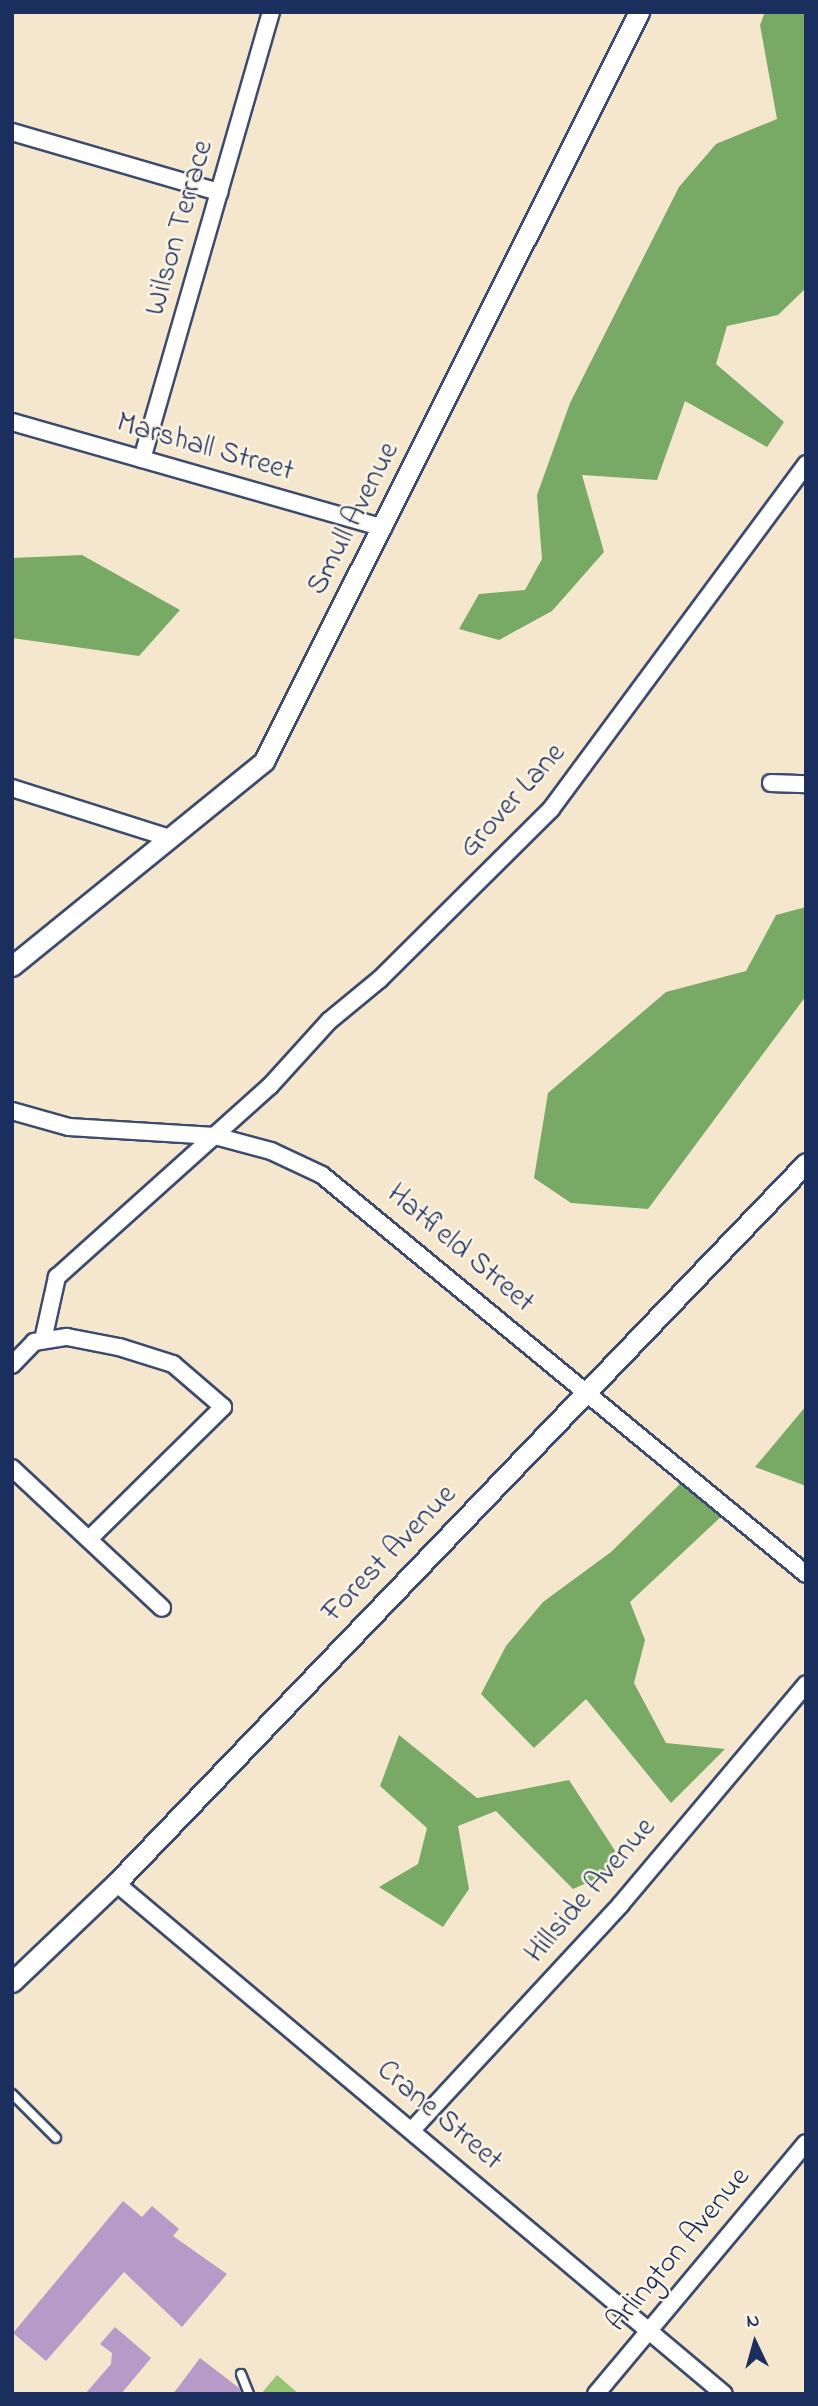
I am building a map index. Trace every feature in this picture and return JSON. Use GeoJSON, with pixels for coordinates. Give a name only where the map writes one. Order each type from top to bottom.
{"type":"FeatureCollection","features":[{"type":"Feature","properties":{"kind":"street","name":"Wilson Terrace"},"geometry":{"type":"LineString","coordinates":[[142,459],[271,12]]}},
{"type":"Feature","properties":{"kind":"street","name":"Smull Avenue"},"geometry":{"type":"LineString","coordinates":[[12,966],[264,761],[639,12]]}},
{"type":"Feature","properties":{"kind":"street"},"geometry":{"type":"LineString","coordinates":[[12,132],[219,192]]}},
{"type":"Feature","properties":{"kind":"street","name":"Marshall Street"},"geometry":{"type":"LineString","coordinates":[[12,422],[383,528]]}},
{"type":"Feature","properties":{"kind":"street","name":"Grover Lane"},"geometry":{"type":"LineString","coordinates":[[43,1340],[57,1277],[215,1136],[551,810],[806,464]]}},
{"type":"Feature","properties":{"kind":"street"},"geometry":{"type":"LineString","coordinates":[[771,783],[806,785]]}},
{"type":"Feature","properties":{"kind":"street"},"geometry":{"type":"LineString","coordinates":[[12,788],[170,838]]}},
{"type":"Feature","properties":{"kind":"street","name":"Hatfield Street"},"geometry":{"type":"LineString","coordinates":[[12,1111],[69,1127],[215,1136],[271,1150],[346,1190],[806,1574]]}},
{"type":"Feature","properties":{"kind":"street","name":"Forest Avenue"},"geometry":{"type":"LineString","coordinates":[[15,1975],[116,1883],[806,1163]]}},
{"type":"Feature","properties":{"kind":"street"},"geometry":{"type":"LineString","coordinates":[[12,1365],[43,1340],[80,1339],[173,1364],[223,1407],[91,1537]]}},
{"type":"Feature","properties":{"kind":"street"},"geometry":{"type":"LineString","coordinates":[[14,1471],[91,1537],[162,1608]]}},
{"type":"Feature","properties":{"kind":"street","name":"Hillside Avenue"},"geometry":{"type":"LineString","coordinates":[[412,2130],[621,1903],[806,1684]]}},
{"type":"Feature","properties":{"kind":"street","name":"Crane Street"},"geometry":{"type":"LineString","coordinates":[[116,1883],[724,2394]]}},
{"type":"Feature","properties":{"kind":"street","name":"Arlington Avenue"},"geometry":{"type":"LineString","coordinates":[[596,2394],[806,2143]]}},
{"type":"Feature","properties":{"kind":"lane"},"geometry":{"type":"LineString","coordinates":[[12,2094],[56,2138]]}},
{"type":"Feature","properties":{"kind":"lane"},"geometry":{"type":"LineString","coordinates":[[241,2374],[249,2394]]}},
{"type":"Feature","properties":{"kind":"green space"},"geometry":{"type":"Polygon","coordinates":[[[765,12],[806,12],[806,288],[778,315],[727,326],[716,364],[784,422],[767,447],[685,401],[657,480],[582,475],[604,552],[552,611],[499,640],[459,629],[479,594],[525,590],[542,559],[537,495],[570,403],[679,187],[716,144],[777,119],[760,25],[765,12]]]}},
{"type":"Feature","properties":{"kind":"green space"},"geometry":{"type":"Polygon","coordinates":[[[82,555],[180,610],[139,656],[12,638],[12,558],[82,555]]]}},
{"type":"Feature","properties":{"kind":"green space"},"geometry":{"type":"Polygon","coordinates":[[[806,907],[806,996],[648,1209],[571,1203],[534,1178],[548,1093],[666,992],[746,971],[776,915],[806,907]]]}},
{"type":"Feature","properties":{"kind":"green space"},"geometry":{"type":"Polygon","coordinates":[[[806,1406],[806,1486],[755,1467],[806,1406]]]}},
{"type":"Feature","properties":{"kind":"green space"},"geometry":{"type":"Polygon","coordinates":[[[684,1480],[725,1513],[630,1602],[645,1640],[634,1683],[666,1743],[725,1749],[671,1803],[586,1699],[534,1748],[481,1694],[506,1646],[543,1602],[611,1552],[684,1480]]]}},
{"type":"Feature","properties":{"kind":"green space"},"geometry":{"type":"Polygon","coordinates":[[[399,1735],[477,1798],[569,1780],[625,1866],[573,1889],[496,1811],[458,1826],[469,1889],[443,1927],[379,1887],[418,1864],[427,1828],[380,1786],[399,1735]]]}},
{"type":"Feature","properties":{"kind":"green space"},"geometry":{"type":"Polygon","coordinates":[[[277,2375],[299,2394],[261,2394],[277,2375]]]}},
{"type":"Feature","properties":{"kind":"building"},"geometry":{"type":"Polygon","coordinates":[[[123,2201],[142,2217],[152,2206],[179,2229],[173,2236],[227,2274],[182,2327],[124,2272],[46,2361],[13,2333],[123,2201]]]}},
{"type":"Feature","properties":{"kind":"building"},"geometry":{"type":"Polygon","coordinates":[[[115,2327],[151,2358],[121,2394],[85,2394],[111,2364],[112,2353],[100,2344],[115,2327]]]}},
{"type":"Feature","properties":{"kind":"building"},"geometry":{"type":"Polygon","coordinates":[[[200,2358],[239,2388],[242,2394],[173,2394],[200,2358]]]}}]}
